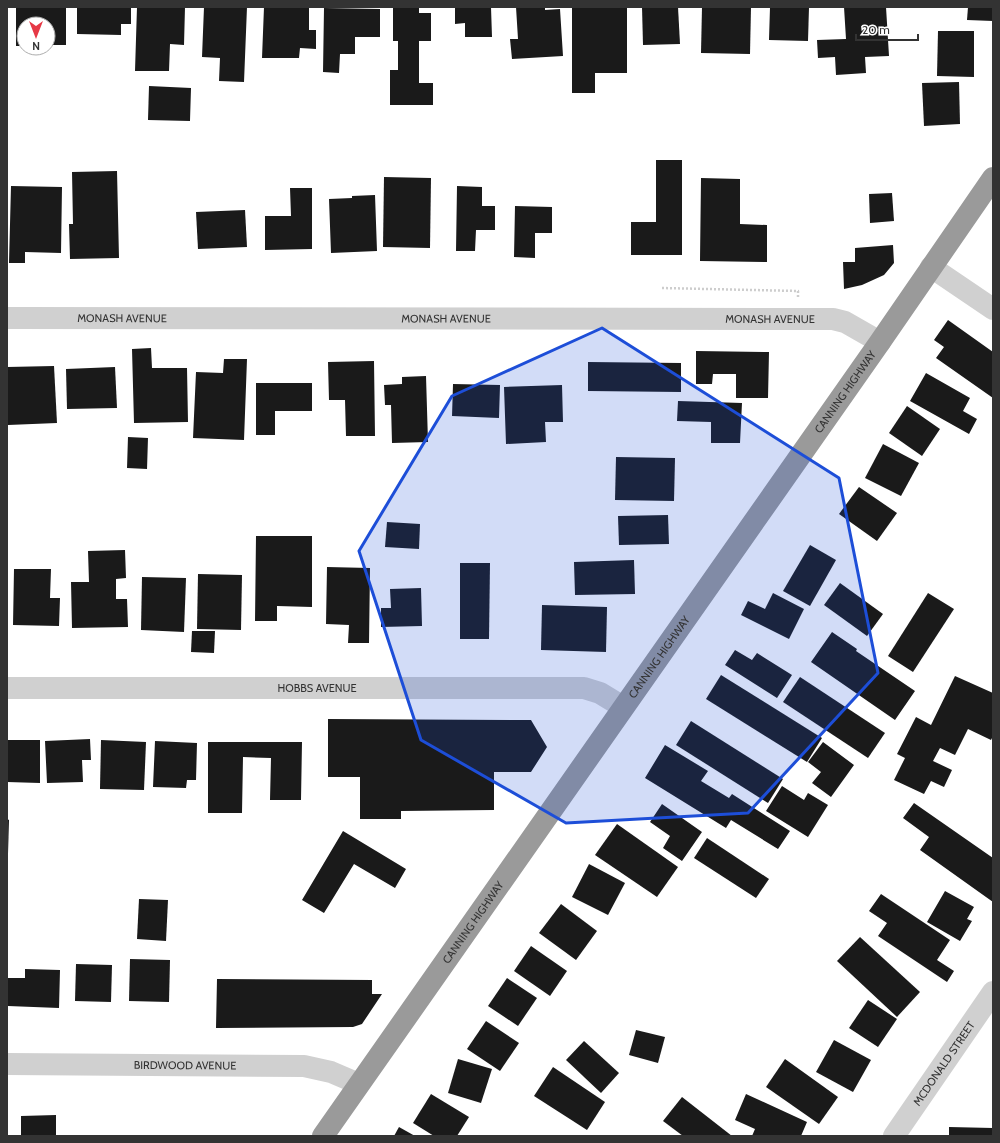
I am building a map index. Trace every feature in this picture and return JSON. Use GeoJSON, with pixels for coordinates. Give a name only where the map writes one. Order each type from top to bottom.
{"type":"FeatureCollection","features":[{"type":"Feature","properties":{"kind":"highway","name":"CANNING HIGHWAY"},"geometry":{"type":"LineString","coordinates":[[323,1136],[880,342],[993,178]]}},
{"type":"Feature","properties":{"kind":"street"},"geometry":{"type":"LineString","coordinates":[[931,267],[993,309]]}},
{"type":"Feature","properties":{"kind":"street","name":"MONASH AVENUE"},"geometry":{"type":"LineString","coordinates":[[7,318],[833,319],[845,322],[880,342]]}},
{"type":"Feature","properties":{"kind":"street","name":"HOBBS AVENUE"},"geometry":{"type":"LineString","coordinates":[[7,688],[584,688],[600,693],[623,707]]}},
{"type":"Feature","properties":{"kind":"street","name":"MCDONALD STREET"},"geometry":{"type":"LineString","coordinates":[[894,1136],[992,994]]}},
{"type":"Feature","properties":{"kind":"street","name":"BIRDWOOD AVENUE"},"geometry":{"type":"LineString","coordinates":[[7,1064],[304,1066],[331,1072],[359,1084]]}},
{"type":"Feature","properties":{"kind":"highlighted area"},"geometry":{"type":"Polygon","coordinates":[[[602,328],[839,478],[878,673],[748,813],[566,823],[421,740],[359,551],[452,396],[602,328]]]}},
{"type":"Feature","properties":{"kind":"building"},"geometry":{"type":"Polygon","coordinates":[[[16,7],[66,7],[66,45],[56,45],[56,16],[16,16],[16,7]]]}},
{"type":"Feature","properties":{"kind":"building"},"geometry":{"type":"Polygon","coordinates":[[[77,7],[131,7],[131,24],[121,24],[121,35],[77,34],[77,7]]]}},
{"type":"Feature","properties":{"kind":"building"},"geometry":{"type":"Polygon","coordinates":[[[137,7],[185,7],[184,45],[170,44],[169,71],[135,71],[137,7]]]}},
{"type":"Feature","properties":{"kind":"building"},"geometry":{"type":"Polygon","coordinates":[[[204,7],[247,7],[244,82],[219,81],[220,58],[202,57],[204,7]]]}},
{"type":"Feature","properties":{"kind":"building"},"geometry":{"type":"Polygon","coordinates":[[[264,7],[309,7],[309,30],[316,30],[316,49],[300,48],[299,58],[262,58],[264,7]]]}},
{"type":"Feature","properties":{"kind":"building"},"geometry":{"type":"Polygon","coordinates":[[[393,7],[419,7],[419,13],[431,13],[431,41],[419,41],[419,83],[433,83],[433,105],[390,105],[390,70],[398,70],[398,41],[393,41],[393,7]]]}},
{"type":"Feature","properties":{"kind":"building"},"geometry":{"type":"Polygon","coordinates":[[[455,7],[491,7],[492,37],[465,37],[465,23],[455,24],[455,7]]]}},
{"type":"Feature","properties":{"kind":"building"},"geometry":{"type":"Polygon","coordinates":[[[516,7],[545,7],[545,10],[560,9],[563,56],[512,59],[510,39],[518,39],[516,7]]]}},
{"type":"Feature","properties":{"kind":"building"},"geometry":{"type":"Polygon","coordinates":[[[572,7],[627,7],[627,73],[595,73],[595,93],[572,93],[572,7]]]}},
{"type":"Feature","properties":{"kind":"building"},"geometry":{"type":"Polygon","coordinates":[[[642,7],[678,7],[680,44],[643,45],[642,7]]]}},
{"type":"Feature","properties":{"kind":"building"},"geometry":{"type":"Polygon","coordinates":[[[702,7],[751,7],[750,54],[701,53],[702,7]]]}},
{"type":"Feature","properties":{"kind":"building"},"geometry":{"type":"Polygon","coordinates":[[[770,7],[809,7],[808,41],[769,40],[770,7]]]}},
{"type":"Feature","properties":{"kind":"building"},"geometry":{"type":"Polygon","coordinates":[[[844,7],[886,7],[889,56],[865,57],[866,73],[836,75],[835,57],[818,58],[817,40],[846,39],[844,7]]]}},
{"type":"Feature","properties":{"kind":"building"},"geometry":{"type":"Polygon","coordinates":[[[968,7],[993,7],[993,21],[967,20],[968,7]]]}},
{"type":"Feature","properties":{"kind":"building"},"geometry":{"type":"Polygon","coordinates":[[[324,8],[380,9],[380,37],[355,37],[355,54],[340,54],[339,73],[323,72],[324,8]]]}},
{"type":"Feature","properties":{"kind":"building"},"geometry":{"type":"Polygon","coordinates":[[[938,31],[974,31],[974,77],[937,76],[938,31]]]}},
{"type":"Feature","properties":{"kind":"building"},"geometry":{"type":"Polygon","coordinates":[[[959,82],[960,124],[924,126],[922,83],[959,82]]]}},
{"type":"Feature","properties":{"kind":"building"},"geometry":{"type":"Polygon","coordinates":[[[149,86],[191,88],[190,121],[148,120],[149,86]]]}},
{"type":"Feature","properties":{"kind":"building"},"geometry":{"type":"Polygon","coordinates":[[[656,160],[682,160],[682,255],[631,255],[631,222],[656,222],[656,160]]]}},
{"type":"Feature","properties":{"kind":"building"},"geometry":{"type":"Polygon","coordinates":[[[117,171],[119,258],[70,259],[69,224],[73,224],[72,172],[117,171]]]}},
{"type":"Feature","properties":{"kind":"building"},"geometry":{"type":"Polygon","coordinates":[[[384,177],[431,178],[430,248],[383,247],[384,177]]]}},
{"type":"Feature","properties":{"kind":"building"},"geometry":{"type":"Polygon","coordinates":[[[701,178],[740,179],[740,224],[767,225],[767,262],[700,261],[701,178]]]}},
{"type":"Feature","properties":{"kind":"building"},"geometry":{"type":"Polygon","coordinates":[[[11,186],[62,187],[61,253],[25,252],[25,263],[9,263],[11,186]]]}},
{"type":"Feature","properties":{"kind":"building"},"geometry":{"type":"Polygon","coordinates":[[[457,186],[482,187],[482,206],[495,206],[495,230],[476,230],[475,251],[456,251],[457,186]]]}},
{"type":"Feature","properties":{"kind":"building"},"geometry":{"type":"Polygon","coordinates":[[[290,188],[312,188],[312,249],[265,250],[265,216],[291,216],[290,188]]]}},
{"type":"Feature","properties":{"kind":"building"},"geometry":{"type":"Polygon","coordinates":[[[892,193],[894,221],[870,223],[869,194],[892,193]]]}},
{"type":"Feature","properties":{"kind":"building"},"geometry":{"type":"Polygon","coordinates":[[[375,195],[377,251],[331,253],[329,199],[375,195]]]}},
{"type":"Feature","properties":{"kind":"building"},"geometry":{"type":"Polygon","coordinates":[[[515,206],[552,207],[552,233],[535,233],[535,258],[514,257],[515,206]]]}},
{"type":"Feature","properties":{"kind":"building"},"geometry":{"type":"Polygon","coordinates":[[[245,210],[247,247],[198,249],[196,212],[245,210]]]}},
{"type":"Feature","properties":{"kind":"building"},"geometry":{"type":"Polygon","coordinates":[[[893,245],[894,263],[884,275],[862,285],[844,289],[843,262],[855,262],[855,248],[893,245]]]}},
{"type":"Feature","properties":{"kind":"building"},"geometry":{"type":"Polygon","coordinates":[[[948,320],[993,352],[993,398],[936,358],[944,347],[934,340],[948,320]]]}},
{"type":"Feature","properties":{"kind":"building"},"geometry":{"type":"Polygon","coordinates":[[[151,348],[152,368],[187,368],[188,422],[134,423],[132,349],[151,348]]]}},
{"type":"Feature","properties":{"kind":"building"},"geometry":{"type":"Polygon","coordinates":[[[696,351],[769,352],[768,398],[736,398],[736,374],[713,374],[712,384],[696,384],[696,351]]]}},
{"type":"Feature","properties":{"kind":"building"},"geometry":{"type":"Polygon","coordinates":[[[224,359],[247,359],[244,440],[193,438],[196,372],[223,373],[224,359]]]}},
{"type":"Feature","properties":{"kind":"building"},"geometry":{"type":"Polygon","coordinates":[[[374,361],[375,436],[346,436],[345,400],[329,400],[328,362],[374,361]]]}},
{"type":"Feature","properties":{"kind":"building"},"geometry":{"type":"Polygon","coordinates":[[[588,362],[681,363],[681,392],[588,391],[588,362]]]}},
{"type":"Feature","properties":{"kind":"building"},"geometry":{"type":"Polygon","coordinates":[[[54,366],[57,423],[8,425],[7,367],[54,366]]]}},
{"type":"Feature","properties":{"kind":"building"},"geometry":{"type":"Polygon","coordinates":[[[115,367],[117,408],[67,409],[66,369],[115,367]]]}},
{"type":"Feature","properties":{"kind":"building"},"geometry":{"type":"Polygon","coordinates":[[[926,373],[970,398],[963,411],[977,419],[969,434],[910,401],[926,373]]]}},
{"type":"Feature","properties":{"kind":"building"},"geometry":{"type":"Polygon","coordinates":[[[426,376],[428,442],[392,443],[391,405],[385,405],[384,385],[402,384],[402,377],[426,376]]]}},
{"type":"Feature","properties":{"kind":"building"},"geometry":{"type":"Polygon","coordinates":[[[256,383],[312,383],[312,411],[275,411],[275,435],[256,435],[256,383]]]}},
{"type":"Feature","properties":{"kind":"building"},"geometry":{"type":"Polygon","coordinates":[[[453,384],[500,385],[499,418],[452,416],[453,384]]]}},
{"type":"Feature","properties":{"kind":"building"},"geometry":{"type":"Polygon","coordinates":[[[562,385],[563,422],[545,422],[546,442],[506,444],[504,387],[562,385]]]}},
{"type":"Feature","properties":{"kind":"building"},"geometry":{"type":"Polygon","coordinates":[[[678,401],[742,403],[740,443],[711,443],[711,422],[677,421],[678,401]]]}},
{"type":"Feature","properties":{"kind":"building"},"geometry":{"type":"Polygon","coordinates":[[[907,406],[940,429],[922,456],[889,433],[907,406]]]}},
{"type":"Feature","properties":{"kind":"building"},"geometry":{"type":"Polygon","coordinates":[[[128,437],[148,438],[147,469],[127,468],[128,437]]]}},
{"type":"Feature","properties":{"kind":"building"},"geometry":{"type":"Polygon","coordinates":[[[883,444],[919,463],[901,496],[865,478],[883,444]]]}},
{"type":"Feature","properties":{"kind":"building"},"geometry":{"type":"Polygon","coordinates":[[[616,457],[675,458],[674,501],[615,500],[616,457]]]}},
{"type":"Feature","properties":{"kind":"building"},"geometry":{"type":"Polygon","coordinates":[[[859,487],[897,513],[877,541],[839,514],[859,487]]]}},
{"type":"Feature","properties":{"kind":"building"},"geometry":{"type":"Polygon","coordinates":[[[668,515],[669,544],[619,545],[618,516],[668,515]]]}},
{"type":"Feature","properties":{"kind":"building"},"geometry":{"type":"Polygon","coordinates":[[[387,522],[420,524],[419,549],[385,547],[387,522]]]}},
{"type":"Feature","properties":{"kind":"building"},"geometry":{"type":"Polygon","coordinates":[[[256,536],[312,536],[312,607],[277,606],[277,621],[255,621],[256,536]]]}},
{"type":"Feature","properties":{"kind":"building"},"geometry":{"type":"Polygon","coordinates":[[[810,545],[836,560],[810,606],[783,591],[810,545]]]}},
{"type":"Feature","properties":{"kind":"building"},"geometry":{"type":"Polygon","coordinates":[[[125,550],[126,578],[116,579],[116,599],[127,599],[128,627],[72,628],[71,582],[89,582],[88,551],[125,550]]]}},
{"type":"Feature","properties":{"kind":"building"},"geometry":{"type":"Polygon","coordinates":[[[634,560],[635,594],[575,595],[574,562],[634,560]]]}},
{"type":"Feature","properties":{"kind":"building"},"geometry":{"type":"Polygon","coordinates":[[[460,563],[490,563],[489,639],[460,639],[460,563]]]}},
{"type":"Feature","properties":{"kind":"building"},"geometry":{"type":"Polygon","coordinates":[[[327,567],[370,568],[369,643],[348,643],[349,625],[326,624],[327,567]]]}},
{"type":"Feature","properties":{"kind":"building"},"geometry":{"type":"Polygon","coordinates":[[[14,569],[51,569],[50,598],[60,598],[59,626],[13,625],[14,569]]]}},
{"type":"Feature","properties":{"kind":"building"},"geometry":{"type":"Polygon","coordinates":[[[198,574],[242,575],[241,630],[197,629],[198,574]]]}},
{"type":"Feature","properties":{"kind":"building"},"geometry":{"type":"Polygon","coordinates":[[[142,577],[186,578],[184,632],[141,630],[142,577]]]}},
{"type":"Feature","properties":{"kind":"building"},"geometry":{"type":"Polygon","coordinates":[[[840,583],[883,614],[867,636],[824,605],[840,583]]]}},
{"type":"Feature","properties":{"kind":"building"},"geometry":{"type":"Polygon","coordinates":[[[421,588],[422,626],[381,627],[381,608],[391,608],[390,589],[421,588]]]}},
{"type":"Feature","properties":{"kind":"building"},"geometry":{"type":"Polygon","coordinates":[[[773,593],[804,609],[789,639],[741,615],[748,601],[765,609],[773,593]]]}},
{"type":"Feature","properties":{"kind":"building"},"geometry":{"type":"Polygon","coordinates":[[[928,593],[954,609],[913,672],[888,656],[928,593]]]}},
{"type":"Feature","properties":{"kind":"building"},"geometry":{"type":"Polygon","coordinates":[[[542,605],[607,607],[606,652],[541,650],[542,605]]]}},
{"type":"Feature","properties":{"kind":"building"},"geometry":{"type":"Polygon","coordinates":[[[192,631],[215,631],[214,653],[191,652],[192,631]]]}},
{"type":"Feature","properties":{"kind":"building"},"geometry":{"type":"Polygon","coordinates":[[[832,632],[857,649],[856,651],[915,691],[895,720],[811,662],[832,632]]]}},
{"type":"Feature","properties":{"kind":"building"},"geometry":{"type":"Polygon","coordinates":[[[735,650],[752,660],[757,653],[792,675],[777,698],[725,665],[735,650]]]}},
{"type":"Feature","properties":{"kind":"building"},"geometry":{"type":"Polygon","coordinates":[[[721,675],[822,738],[807,762],[706,699],[721,675]]]}},
{"type":"Feature","properties":{"kind":"building"},"geometry":{"type":"Polygon","coordinates":[[[955,676],[993,693],[993,736],[991,740],[968,729],[955,755],[940,748],[933,761],[952,770],[944,787],[931,781],[924,794],[894,780],[905,758],[897,754],[916,717],[931,725],[955,676]]]}},
{"type":"Feature","properties":{"kind":"building"},"geometry":{"type":"Polygon","coordinates":[[[800,677],[885,733],[868,758],[783,702],[800,677]]]}},
{"type":"Feature","properties":{"kind":"building"},"geometry":{"type":"Polygon","coordinates":[[[328,719],[531,720],[547,747],[531,772],[494,772],[494,810],[401,811],[401,819],[360,819],[360,777],[328,777],[328,719]]]}},
{"type":"Feature","properties":{"kind":"building"},"geometry":{"type":"Polygon","coordinates":[[[691,721],[783,779],[768,803],[676,745],[691,721]]]}},
{"type":"Feature","properties":{"kind":"building"},"geometry":{"type":"Polygon","coordinates":[[[90,739],[91,760],[82,760],[83,782],[47,783],[45,741],[90,739]]]}},
{"type":"Feature","properties":{"kind":"building"},"geometry":{"type":"Polygon","coordinates":[[[7,740],[40,740],[40,783],[7,782],[7,740]]]}},
{"type":"Feature","properties":{"kind":"building"},"geometry":{"type":"Polygon","coordinates":[[[101,740],[146,742],[144,790],[100,789],[101,740]]]}},
{"type":"Feature","properties":{"kind":"building"},"geometry":{"type":"Polygon","coordinates":[[[155,741],[197,743],[196,780],[187,780],[186,788],[153,787],[155,741]]]}},
{"type":"Feature","properties":{"kind":"building"},"geometry":{"type":"Polygon","coordinates":[[[208,742],[302,742],[301,800],[270,800],[271,758],[243,757],[242,813],[208,813],[208,742]]]}},
{"type":"Feature","properties":{"kind":"building"},"geometry":{"type":"Polygon","coordinates":[[[823,742],[854,765],[831,797],[812,783],[821,772],[808,762],[823,742]]]}},
{"type":"Feature","properties":{"kind":"building"},"geometry":{"type":"Polygon","coordinates":[[[665,745],[708,771],[701,781],[729,798],[732,794],[790,831],[778,849],[731,820],[726,828],[645,778],[665,745]]]}},
{"type":"Feature","properties":{"kind":"building"},"geometry":{"type":"Polygon","coordinates":[[[782,786],[804,800],[808,793],[828,805],[808,837],[766,811],[782,786]]]}},
{"type":"Feature","properties":{"kind":"building"},"geometry":{"type":"Polygon","coordinates":[[[914,803],[993,858],[993,902],[920,850],[929,837],[903,818],[914,803]]]}},
{"type":"Feature","properties":{"kind":"building"},"geometry":{"type":"Polygon","coordinates":[[[662,804],[702,832],[682,861],[663,848],[670,836],[650,822],[662,804]]]}},
{"type":"Feature","properties":{"kind":"building"},"geometry":{"type":"Polygon","coordinates":[[[7,819],[9,820],[8,854],[7,854],[7,819]]]}},
{"type":"Feature","properties":{"kind":"building"},"geometry":{"type":"Polygon","coordinates":[[[617,824],[678,867],[657,897],[595,855],[617,824]]]}},
{"type":"Feature","properties":{"kind":"building"},"geometry":{"type":"Polygon","coordinates":[[[343,831],[406,869],[395,888],[354,864],[324,913],[302,900],[343,831]]]}},
{"type":"Feature","properties":{"kind":"building"},"geometry":{"type":"Polygon","coordinates":[[[707,838],[769,879],[756,898],[694,858],[707,838]]]}},
{"type":"Feature","properties":{"kind":"building"},"geometry":{"type":"Polygon","coordinates":[[[589,864],[625,883],[608,915],[572,897],[589,864]]]}},
{"type":"Feature","properties":{"kind":"building"},"geometry":{"type":"Polygon","coordinates":[[[945,891],[974,907],[967,919],[972,921],[960,941],[927,922],[945,891]]]}},
{"type":"Feature","properties":{"kind":"building"},"geometry":{"type":"Polygon","coordinates":[[[881,894],[950,940],[937,960],[954,971],[947,982],[878,936],[887,923],[869,911],[881,894]]]}},
{"type":"Feature","properties":{"kind":"building"},"geometry":{"type":"Polygon","coordinates":[[[139,899],[168,900],[166,941],[137,939],[139,899]]]}},
{"type":"Feature","properties":{"kind":"building"},"geometry":{"type":"Polygon","coordinates":[[[561,904],[597,931],[576,960],[539,933],[561,904]]]}},
{"type":"Feature","properties":{"kind":"building"},"geometry":{"type":"Polygon","coordinates":[[[860,937],[920,992],[897,1017],[837,961],[860,937]]]}},
{"type":"Feature","properties":{"kind":"building"},"geometry":{"type":"Polygon","coordinates":[[[531,946],[567,971],[550,996],[514,971],[531,946]]]}},
{"type":"Feature","properties":{"kind":"building"},"geometry":{"type":"Polygon","coordinates":[[[130,959],[170,960],[169,1002],[129,1001],[130,959]]]}},
{"type":"Feature","properties":{"kind":"building"},"geometry":{"type":"Polygon","coordinates":[[[76,964],[112,965],[111,1002],[75,1001],[76,964]]]}},
{"type":"Feature","properties":{"kind":"building"},"geometry":{"type":"Polygon","coordinates":[[[25,969],[60,970],[59,1008],[8,1006],[8,978],[25,978],[25,969]]]}},
{"type":"Feature","properties":{"kind":"building"},"geometry":{"type":"Polygon","coordinates":[[[507,978],[537,998],[518,1026],[488,1006],[507,978]]]}},
{"type":"Feature","properties":{"kind":"building"},"geometry":{"type":"Polygon","coordinates":[[[217,979],[372,980],[372,994],[382,994],[362,1024],[353,1027],[216,1028],[217,979]]]}},
{"type":"Feature","properties":{"kind":"building"},"geometry":{"type":"Polygon","coordinates":[[[868,1000],[897,1019],[878,1047],[849,1028],[868,1000]]]}},
{"type":"Feature","properties":{"kind":"building"},"geometry":{"type":"Polygon","coordinates":[[[486,1021],[519,1043],[500,1071],[467,1049],[486,1021]]]}},
{"type":"Feature","properties":{"kind":"building"},"geometry":{"type":"Polygon","coordinates":[[[636,1030],[665,1037],[658,1063],[629,1055],[636,1030]]]}},
{"type":"Feature","properties":{"kind":"building"},"geometry":{"type":"Polygon","coordinates":[[[834,1040],[871,1060],[853,1092],[816,1072],[834,1040]]]}},
{"type":"Feature","properties":{"kind":"building"},"geometry":{"type":"Polygon","coordinates":[[[584,1041],[619,1073],[601,1093],[566,1060],[584,1041]]]}},
{"type":"Feature","properties":{"kind":"building"},"geometry":{"type":"Polygon","coordinates":[[[458,1059],[492,1069],[481,1103],[448,1093],[458,1059]]]}},
{"type":"Feature","properties":{"kind":"building"},"geometry":{"type":"Polygon","coordinates":[[[785,1059],[838,1097],[819,1124],[766,1087],[785,1059]]]}},
{"type":"Feature","properties":{"kind":"building"},"geometry":{"type":"Polygon","coordinates":[[[553,1067],[605,1102],[587,1130],[534,1096],[553,1067]]]}},
{"type":"Feature","properties":{"kind":"building"},"geometry":{"type":"Polygon","coordinates":[[[431,1094],[469,1117],[457,1136],[434,1136],[413,1123],[431,1094]]]}},
{"type":"Feature","properties":{"kind":"building"},"geometry":{"type":"Polygon","coordinates":[[[746,1094],[807,1122],[801,1136],[752,1136],[755,1129],[735,1120],[746,1094]]]}},
{"type":"Feature","properties":{"kind":"building"},"geometry":{"type":"Polygon","coordinates":[[[682,1097],[732,1136],[683,1136],[663,1121],[682,1097]]]}},
{"type":"Feature","properties":{"kind":"building"},"geometry":{"type":"Polygon","coordinates":[[[56,1115],[56,1136],[21,1136],[21,1116],[56,1115]]]}},
{"type":"Feature","properties":{"kind":"building"},"geometry":{"type":"Polygon","coordinates":[[[399,1127],[415,1136],[394,1136],[399,1127]]]}},
{"type":"Feature","properties":{"kind":"building"},"geometry":{"type":"Polygon","coordinates":[[[949,1127],[993,1128],[993,1136],[949,1136],[949,1127]]]}}]}
